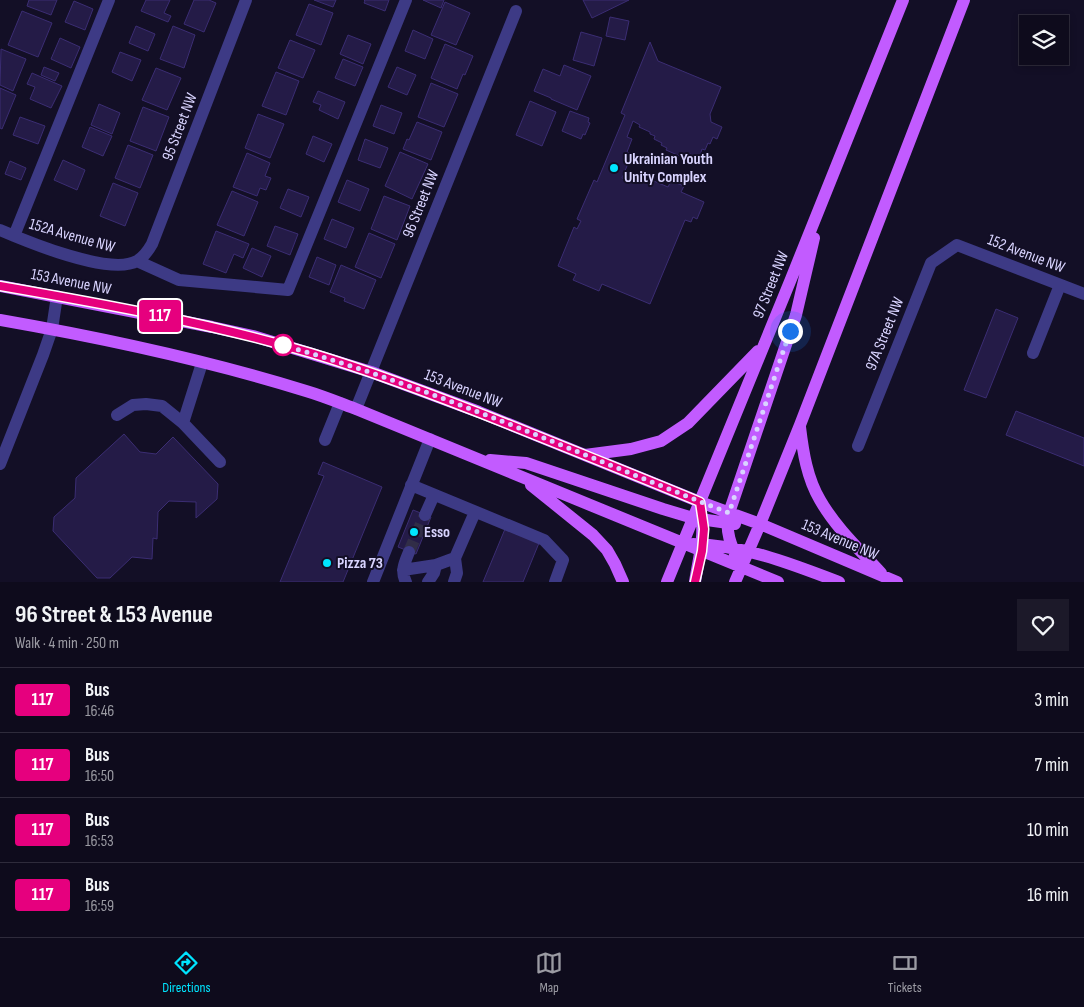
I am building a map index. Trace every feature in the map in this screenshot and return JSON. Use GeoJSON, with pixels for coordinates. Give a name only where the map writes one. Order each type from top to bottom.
{"type":"FeatureCollection","features":[{"type":"Feature","properties":{"kind":"main road","name":"97 Street NW"},"geometry":{"type":"LineString","coordinates":[[667,582],[683,543],[698,519],[700,502],[903,0]]}},
{"type":"Feature","properties":{"kind":"main road"},"geometry":{"type":"LineString","coordinates":[[735,582],[800,424],[964,0]]}},
{"type":"Feature","properties":{"kind":"main road"},"geometry":{"type":"LineString","coordinates":[[741,567],[732,547],[728,531],[728,518],[796,314],[826,193]]}},
{"type":"Feature","properties":{"kind":"main road","name":"153 Avenue NW"},"geometry":{"type":"LineString","coordinates":[[0,286],[236,332],[371,372],[479,412],[700,502],[728,518],[760,524],[891,580]]}},
{"type":"Feature","properties":{"kind":"main road"},"geometry":{"type":"LineString","coordinates":[[0,320],[134,346],[202,362],[299,389],[356,409],[683,543],[702,548],[778,582]]}},
{"type":"Feature","properties":{"kind":"main road"},"geometry":{"type":"LineString","coordinates":[[584,455],[631,449],[661,441],[688,423],[763,346]]}},
{"type":"Feature","properties":{"kind":"main road"},"geometry":{"type":"LineString","coordinates":[[800,424],[804,458],[819,499],[835,523],[891,580]]}},
{"type":"Feature","properties":{"kind":"main road"},"geometry":{"type":"LineString","coordinates":[[477,459],[526,463],[698,519],[728,518]]}},
{"type":"Feature","properties":{"kind":"main road"},"geometry":{"type":"LineString","coordinates":[[520,476],[593,535],[615,564],[623,582]]}},
{"type":"Feature","properties":{"kind":"main road"},"geometry":{"type":"LineString","coordinates":[[695,582],[702,548],[698,519]]}},
{"type":"Feature","properties":{"kind":"main road"},"geometry":{"type":"LineString","coordinates":[[702,548],[732,547],[777,559],[839,582]]}},
{"type":"Feature","properties":{"kind":"street"},"geometry":{"type":"LineString","coordinates":[[14,236],[109,0]]}},
{"type":"Feature","properties":{"kind":"street","name":"95 Street NW"},"geometry":{"type":"LineString","coordinates":[[137,261],[147,253],[152,244],[246,0]]}},
{"type":"Feature","properties":{"kind":"street"},"geometry":{"type":"LineString","coordinates":[[137,261],[179,280],[288,290],[406,0]]}},
{"type":"Feature","properties":{"kind":"street","name":"96 Street NW"},"geometry":{"type":"LineString","coordinates":[[356,409],[516,11]]}},
{"type":"Feature","properties":{"kind":"street","name":"152A Avenue NW"},"geometry":{"type":"LineString","coordinates":[[0,230],[68,255],[106,264],[118,266],[137,261]]}},
{"type":"Feature","properties":{"kind":"street","name":"152 Avenue NW"},"geometry":{"type":"LineString","coordinates":[[957,245],[1084,294]]}},
{"type":"Feature","properties":{"kind":"street","name":"97A Street NW"},"geometry":{"type":"LineString","coordinates":[[858,446],[930,263],[957,245]]}},
{"type":"Feature","properties":{"kind":"street"},"geometry":{"type":"LineString","coordinates":[[1033,353],[1060,285]]}},
{"type":"Feature","properties":{"kind":"street"},"geometry":{"type":"LineString","coordinates":[[0,464],[52,329],[57,296]]}},
{"type":"Feature","properties":{"kind":"street"},"geometry":{"type":"LineString","coordinates":[[182,423],[202,362]]}},
{"type":"Feature","properties":{"kind":"street"},"geometry":{"type":"LineString","coordinates":[[325,440],[340,403]]}},
{"type":"Feature","properties":{"kind":"street"},"geometry":{"type":"LineString","coordinates":[[117,415],[133,405],[162,406],[182,423],[220,462]]}},
{"type":"Feature","properties":{"kind":"street"},"geometry":{"type":"LineString","coordinates":[[373,582],[430,439]]}},
{"type":"Feature","properties":{"kind":"street"},"geometry":{"type":"LineString","coordinates":[[411,485],[544,540],[563,560],[555,582]]}},
{"type":"Feature","properties":{"kind":"street"},"geometry":{"type":"LineString","coordinates":[[425,514],[434,494]]}},
{"type":"Feature","properties":{"kind":"street"},"geometry":{"type":"LineString","coordinates":[[454,582],[457,573],[455,558],[475,512]]}},
{"type":"Feature","properties":{"kind":"street"},"geometry":{"type":"LineString","coordinates":[[404,576],[410,552]]}},
{"type":"Feature","properties":{"kind":"street"},"geometry":{"type":"LineString","coordinates":[[404,576],[455,558]]}},
{"type":"Feature","properties":{"kind":"street"},"geometry":{"type":"LineString","coordinates":[[428,582],[436,565]]}},
{"type":"Feature","properties":{"kind":"building"},"geometry":{"type":"Polygon","coordinates":[[[29,0],[57,0],[51,15],[27,6],[29,0]]]}},
{"type":"Feature","properties":{"kind":"building"},"geometry":{"type":"Polygon","coordinates":[[[146,0],[170,0],[164,13],[171,16],[168,22],[141,11],[146,0]]]}},
{"type":"Feature","properties":{"kind":"building"},"geometry":{"type":"Polygon","coordinates":[[[194,0],[209,0],[216,3],[204,32],[184,24],[194,0]]]}},
{"type":"Feature","properties":{"kind":"building"},"geometry":{"type":"Polygon","coordinates":[[[314,0],[336,0],[333,7],[314,0]]]}},
{"type":"Feature","properties":{"kind":"building"},"geometry":{"type":"Polygon","coordinates":[[[364,0],[389,0],[385,11],[364,3],[364,0]]]}},
{"type":"Feature","properties":{"kind":"building"},"geometry":{"type":"Polygon","coordinates":[[[423,0],[444,0],[441,8],[423,0]]]}},
{"type":"Feature","properties":{"kind":"building"},"geometry":{"type":"Polygon","coordinates":[[[583,0],[629,0],[592,18],[583,0]]]}},
{"type":"Feature","properties":{"kind":"building"},"geometry":{"type":"Polygon","coordinates":[[[74,1],[93,9],[85,30],[65,22],[74,1]]]}},
{"type":"Feature","properties":{"kind":"building"},"geometry":{"type":"Polygon","coordinates":[[[445,2],[470,13],[456,45],[431,35],[445,2]]]}},
{"type":"Feature","properties":{"kind":"building"},"geometry":{"type":"Polygon","coordinates":[[[309,4],[333,13],[321,45],[296,35],[309,4]]]}},
{"type":"Feature","properties":{"kind":"building"},"geometry":{"type":"Polygon","coordinates":[[[22,11],[52,23],[38,57],[8,45],[22,11]]]}},
{"type":"Feature","properties":{"kind":"building"},"geometry":{"type":"Polygon","coordinates":[[[610,17],[629,21],[625,40],[606,36],[610,17]]]}},
{"type":"Feature","properties":{"kind":"building"},"geometry":{"type":"Polygon","coordinates":[[[136,26],[155,34],[148,51],[129,43],[136,26]]]}},
{"type":"Feature","properties":{"kind":"building"},"geometry":{"type":"Polygon","coordinates":[[[173,26],[195,35],[184,68],[160,59],[173,26]]]}},
{"type":"Feature","properties":{"kind":"building"},"geometry":{"type":"Polygon","coordinates":[[[413,30],[433,39],[425,59],[405,51],[413,30]]]}},
{"type":"Feature","properties":{"kind":"building"},"geometry":{"type":"Polygon","coordinates":[[[581,32],[602,38],[594,66],[573,60],[581,32]]]}},
{"type":"Feature","properties":{"kind":"building"},"geometry":{"type":"Polygon","coordinates":[[[348,35],[371,44],[363,64],[340,54],[348,35]]]}},
{"type":"Feature","properties":{"kind":"building"},"geometry":{"type":"Polygon","coordinates":[[[60,38],[80,47],[71,68],[51,59],[60,38]]]}},
{"type":"Feature","properties":{"kind":"building"},"geometry":{"type":"Polygon","coordinates":[[[290,40],[315,50],[303,78],[278,68],[290,40]]]}},
{"type":"Feature","properties":{"kind":"building","name":"Ukrainian Youth Unity Complex"},"geometry":{"type":"Polygon","coordinates":[[[650,42],[658,61],[721,87],[710,114],[711,122],[722,127],[717,139],[713,137],[705,150],[702,149],[699,158],[690,154],[689,157],[684,154],[682,157],[666,150],[667,148],[661,145],[662,143],[654,139],[655,136],[639,127],[640,125],[633,121],[627,137],[632,139],[627,152],[632,154],[622,178],[633,183],[635,179],[648,182],[649,179],[668,187],[671,181],[684,186],[681,192],[704,202],[697,219],[693,217],[691,222],[685,220],[650,304],[602,284],[599,291],[573,280],[576,274],[558,266],[574,227],[577,229],[581,221],[577,219],[594,180],[597,182],[625,115],[621,113],[650,42]]]}},
{"type":"Feature","properties":{"kind":"building"},"geometry":{"type":"Polygon","coordinates":[[[445,44],[473,56],[457,89],[431,78],[445,44]]]}},
{"type":"Feature","properties":{"kind":"building"},"geometry":{"type":"Polygon","coordinates":[[[1,49],[26,59],[13,91],[0,85],[1,49]]]}},
{"type":"Feature","properties":{"kind":"building"},"geometry":{"type":"Polygon","coordinates":[[[120,52],[141,60],[132,81],[112,72],[120,52]]]}},
{"type":"Feature","properties":{"kind":"building"},"geometry":{"type":"Polygon","coordinates":[[[343,59],[363,67],[355,86],[335,78],[343,59]]]}},
{"type":"Feature","properties":{"kind":"building"},"geometry":{"type":"Polygon","coordinates":[[[564,65],[591,76],[577,110],[534,91],[543,69],[560,76],[564,65]]]}},
{"type":"Feature","properties":{"kind":"building"},"geometry":{"type":"Polygon","coordinates":[[[44,67],[59,73],[55,81],[41,75],[44,67]]]}},
{"type":"Feature","properties":{"kind":"building"},"geometry":{"type":"Polygon","coordinates":[[[397,67],[416,75],[407,95],[388,87],[397,67]]]}},
{"type":"Feature","properties":{"kind":"building"},"geometry":{"type":"Polygon","coordinates":[[[156,68],[181,78],[167,110],[142,100],[156,68]]]}},
{"type":"Feature","properties":{"kind":"building"},"geometry":{"type":"Polygon","coordinates":[[[276,72],[299,81],[286,115],[262,106],[276,72]]]}},
{"type":"Feature","properties":{"kind":"building"},"geometry":{"type":"Polygon","coordinates":[[[32,73],[62,86],[51,108],[30,99],[35,87],[27,84],[32,73]]]}},
{"type":"Feature","properties":{"kind":"building"},"geometry":{"type":"Polygon","coordinates":[[[431,83],[458,94],[444,127],[418,117],[431,83]]]}},
{"type":"Feature","properties":{"kind":"building"},"geometry":{"type":"Polygon","coordinates":[[[0,88],[16,95],[2,129],[0,128],[0,88]]]}},
{"type":"Feature","properties":{"kind":"building"},"geometry":{"type":"Polygon","coordinates":[[[318,91],[345,102],[338,119],[319,110],[321,105],[313,102],[318,91]]]}},
{"type":"Feature","properties":{"kind":"building"},"geometry":{"type":"Polygon","coordinates":[[[530,101],[556,112],[542,146],[516,135],[530,101]]]}},
{"type":"Feature","properties":{"kind":"building"},"geometry":{"type":"Polygon","coordinates":[[[99,104],[120,113],[112,134],[91,125],[99,104]]]}},
{"type":"Feature","properties":{"kind":"building"},"geometry":{"type":"Polygon","coordinates":[[[381,105],[402,113],[394,134],[373,126],[381,105]]]}},
{"type":"Feature","properties":{"kind":"building"},"geometry":{"type":"Polygon","coordinates":[[[143,107],[169,117],[156,151],[130,141],[143,107]]]}},
{"type":"Feature","properties":{"kind":"building"},"geometry":{"type":"Polygon","coordinates":[[[570,111],[589,118],[588,122],[590,123],[585,135],[583,134],[581,139],[562,131],[570,111]]]}},
{"type":"Feature","properties":{"kind":"building"},"geometry":{"type":"Polygon","coordinates":[[[258,114],[284,124],[270,158],[245,148],[258,114]]]}},
{"type":"Feature","properties":{"kind":"building"},"geometry":{"type":"Polygon","coordinates":[[[20,117],[45,126],[38,144],[13,135],[20,117]]]}},
{"type":"Feature","properties":{"kind":"building"},"geometry":{"type":"Polygon","coordinates":[[[417,122],[442,132],[431,160],[403,149],[417,122]]]}},
{"type":"Feature","properties":{"kind":"building"},"geometry":{"type":"Polygon","coordinates":[[[90,127],[112,136],[103,156],[82,147],[90,127]]]}},
{"type":"Feature","properties":{"kind":"building"},"geometry":{"type":"Polygon","coordinates":[[[313,136],[332,144],[324,162],[306,154],[313,136]]]}},
{"type":"Feature","properties":{"kind":"building"},"geometry":{"type":"Polygon","coordinates":[[[365,139],[388,148],[380,168],[358,160],[365,139]]]}},
{"type":"Feature","properties":{"kind":"building"},"geometry":{"type":"Polygon","coordinates":[[[128,145],[153,155],[140,188],[115,178],[128,145]]]}},
{"type":"Feature","properties":{"kind":"building"},"geometry":{"type":"Polygon","coordinates":[[[400,152],[428,164],[412,199],[385,186],[400,152]]]}},
{"type":"Feature","properties":{"kind":"building"},"geometry":{"type":"Polygon","coordinates":[[[247,153],[270,163],[265,176],[271,178],[266,190],[260,188],[257,196],[233,187],[247,153]]]}},
{"type":"Feature","properties":{"kind":"building"},"geometry":{"type":"Polygon","coordinates":[[[63,160],[85,170],[77,190],[54,180],[63,160]]]}},
{"type":"Feature","properties":{"kind":"building"},"geometry":{"type":"Polygon","coordinates":[[[10,161],[26,168],[21,180],[5,174],[10,161]]]}},
{"type":"Feature","properties":{"kind":"building"},"geometry":{"type":"Polygon","coordinates":[[[347,180],[369,189],[360,211],[338,202],[347,180]]]}},
{"type":"Feature","properties":{"kind":"building"},"geometry":{"type":"Polygon","coordinates":[[[113,183],[138,193],[125,226],[100,216],[113,183]]]}},
{"type":"Feature","properties":{"kind":"building"},"geometry":{"type":"Polygon","coordinates":[[[288,189],[309,197],[301,217],[280,208],[288,189]]]}},
{"type":"Feature","properties":{"kind":"building"},"geometry":{"type":"Polygon","coordinates":[[[232,191],[258,202],[244,236],[217,225],[232,191]]]}},
{"type":"Feature","properties":{"kind":"building"},"geometry":{"type":"Polygon","coordinates":[[[384,196],[410,206],[397,240],[371,229],[384,196]]]}},
{"type":"Feature","properties":{"kind":"building"},"geometry":{"type":"Polygon","coordinates":[[[332,219],[354,228],[346,248],[324,239],[332,219]]]}},
{"type":"Feature","properties":{"kind":"building"},"geometry":{"type":"Polygon","coordinates":[[[275,226],[298,234],[290,255],[267,246],[275,226]]]}},
{"type":"Feature","properties":{"kind":"building"},"geometry":{"type":"Polygon","coordinates":[[[216,231],[249,244],[243,258],[234,254],[226,273],[203,264],[216,231]]]}},
{"type":"Feature","properties":{"kind":"building"},"geometry":{"type":"Polygon","coordinates":[[[369,233],[395,244],[381,278],[355,267],[369,233]]]}},
{"type":"Feature","properties":{"kind":"building"},"geometry":{"type":"Polygon","coordinates":[[[252,248],[271,256],[262,277],[243,268],[252,248]]]}},
{"type":"Feature","properties":{"kind":"building"},"geometry":{"type":"Polygon","coordinates":[[[317,257],[336,265],[329,285],[309,277],[317,257]]]}},
{"type":"Feature","properties":{"kind":"building"},"geometry":{"type":"Polygon","coordinates":[[[341,265],[376,280],[364,309],[344,301],[345,298],[330,292],[341,265]]]}},
{"type":"Feature","properties":{"kind":"building"},"geometry":{"type":"Polygon","coordinates":[[[996,309],[1018,318],[986,398],[964,390],[996,309]]]}},
{"type":"Feature","properties":{"kind":"building"},"geometry":{"type":"Polygon","coordinates":[[[1016,411],[1084,438],[1084,466],[1006,435],[1016,411]]]}},
{"type":"Feature","properties":{"kind":"building"},"geometry":{"type":"Polygon","coordinates":[[[124,434],[140,452],[156,454],[173,437],[218,484],[217,499],[196,518],[196,502],[169,501],[158,512],[157,539],[153,538],[152,559],[132,557],[110,578],[97,578],[53,531],[54,517],[75,498],[76,478],[124,434]]]}},
{"type":"Feature","properties":{"kind":"building"},"geometry":{"type":"Polygon","coordinates":[[[323,462],[382,487],[343,582],[280,582],[324,476],[318,474],[323,462]]]}},
{"type":"Feature","properties":{"kind":"building","name":"Esso"},"geometry":{"type":"Polygon","coordinates":[[[413,510],[431,517],[416,554],[398,547],[413,510]]]}},
{"type":"Feature","properties":{"kind":"building"},"geometry":{"type":"Polygon","coordinates":[[[505,529],[539,543],[523,582],[483,582],[505,529]]]}},
{"type":"Feature","properties":{"kind":"tunnel"},"geometry":{"type":"LineString","coordinates":[[409,552],[425,515]]}},
{"type":"Feature","properties":{"kind":"bus line","name":"117"},"geometry":{"type":"LineString","coordinates":[[0,286],[212,326],[311,353],[371,372],[479,412],[700,502],[704,529],[702,551],[695,582]]}},
{"type":"Feature","properties":{"kind":"place","name":"Ukrainian Youth Unity Complex"},"geometry":{"type":"Point","coordinates":[614,168]}},
{"type":"Feature","properties":{"kind":"place","name":"Esso"},"geometry":{"type":"Point","coordinates":[414,532]}},
{"type":"Feature","properties":{"kind":"place","name":"Pizza 73"},"geometry":{"type":"Point","coordinates":[327,563]}},
{"type":"Feature","properties":{"kind":"route"},"geometry":{"type":"LineString","coordinates":[[283,345],[371,372],[479,412],[729,513],[790,331]]}}]}
